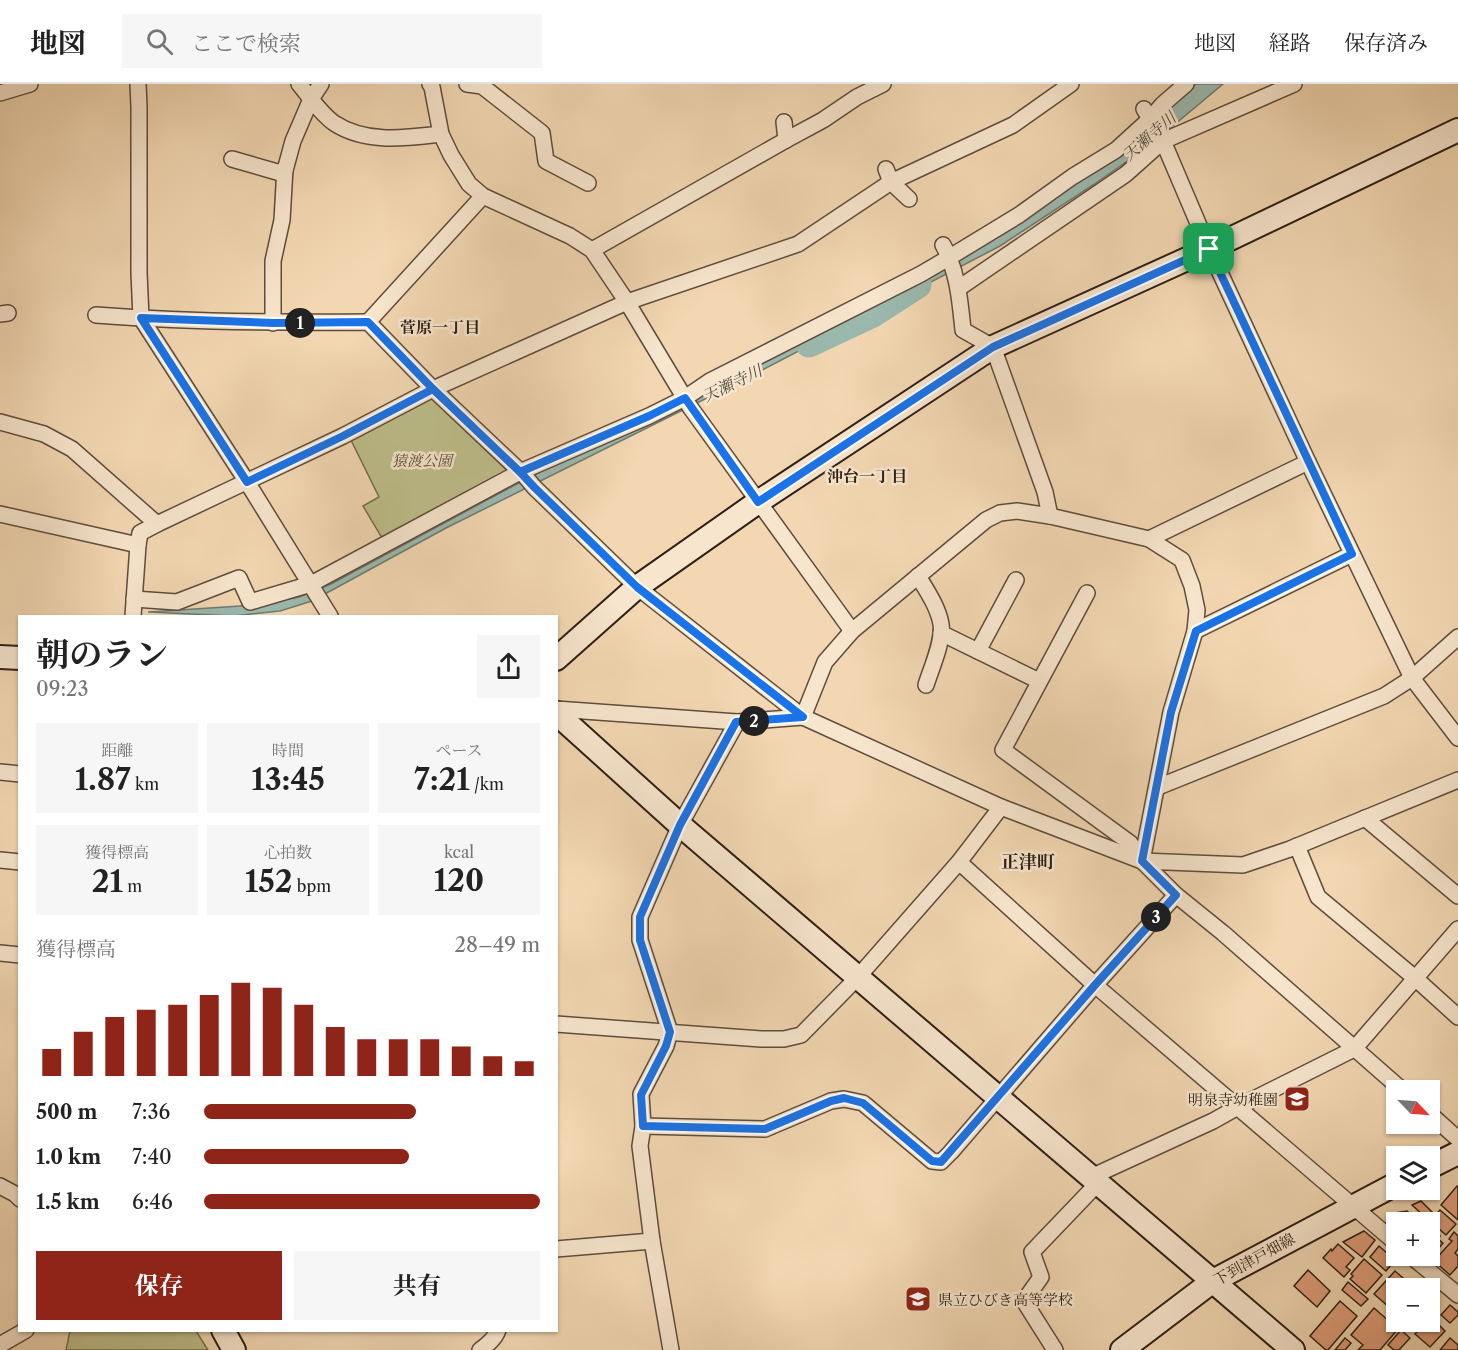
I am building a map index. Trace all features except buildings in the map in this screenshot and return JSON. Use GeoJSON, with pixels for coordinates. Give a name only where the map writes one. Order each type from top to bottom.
{"type":"FeatureCollection","features":[{"type":"Feature","properties":{"kind":"street"},"geometry":{"type":"LineString","coordinates":[[0,93],[30,84]]}},
{"type":"Feature","properties":{"kind":"street"},"geometry":{"type":"LineString","coordinates":[[138,84],[141,318],[329,615]]}},
{"type":"Feature","properties":{"kind":"street"},"geometry":{"type":"LineString","coordinates":[[299,84],[335,123],[361,135],[396,139],[441,134]]}},
{"type":"Feature","properties":{"kind":"street"},"geometry":{"type":"LineString","coordinates":[[232,159],[284,174],[293,141],[311,99],[321,84]]}},
{"type":"Feature","properties":{"kind":"street"},"geometry":{"type":"LineString","coordinates":[[467,84],[482,86],[542,133],[546,161],[588,183]]}},
{"type":"Feature","properties":{"kind":"street"},"geometry":{"type":"LineString","coordinates":[[592,250],[884,84]]}},
{"type":"Feature","properties":{"kind":"street"},"geometry":{"type":"LineString","coordinates":[[133,615],[140,533],[343,436],[433,389],[627,302],[798,244],[888,176],[1012,125],[1071,84]]}},
{"type":"Feature","properties":{"kind":"street"},"geometry":{"type":"LineString","coordinates":[[134,599],[177,602],[239,578],[250,602],[312,586],[522,473],[649,416],[687,402],[710,381],[921,274],[947,251],[1019,215],[1072,177],[1116,150],[1147,114],[1163,104],[1186,84]]}},
{"type":"Feature","properties":{"kind":"street"},"geometry":{"type":"LineString","coordinates":[[959,288],[1126,174],[1162,141],[1294,84]]}},
{"type":"Feature","properties":{"kind":"street"},"geometry":{"type":"LineString","coordinates":[[434,85],[441,134],[450,155],[469,184],[483,196],[570,236],[592,250],[627,302],[687,402],[852,631]]}},
{"type":"Feature","properties":{"kind":"street"},"geometry":{"type":"LineString","coordinates":[[1147,114],[1162,141],[1209,249],[1308,462],[1412,678],[1458,738]]}},
{"type":"Feature","properties":{"kind":"street"},"geometry":{"type":"LineString","coordinates":[[784,122],[786,140]]}},
{"type":"Feature","properties":{"kind":"street"},"geometry":{"type":"LineString","coordinates":[[558,657],[637,587],[758,502],[993,347],[1209,249],[1458,130]]}},
{"type":"Feature","properties":{"kind":"street"},"geometry":{"type":"LineString","coordinates":[[273,323],[273,261],[282,220],[285,168]]}},
{"type":"Feature","properties":{"kind":"street"},"geometry":{"type":"LineString","coordinates":[[888,176],[909,199]]}},
{"type":"Feature","properties":{"kind":"street"},"geometry":{"type":"LineString","coordinates":[[368,322],[483,196]]}},
{"type":"Feature","properties":{"kind":"street"},"geometry":{"type":"LineString","coordinates":[[947,251],[959,288],[963,330],[993,347],[1045,492],[1050,516]]}},
{"type":"Feature","properties":{"kind":"street"},"geometry":{"type":"LineString","coordinates":[[96,315],[273,323],[368,322],[433,389],[637,587],[803,717],[1001,807],[1142,861],[1243,865],[1297,846],[1458,780]]}},
{"type":"Feature","properties":{"kind":"street"},"geometry":{"type":"LineString","coordinates":[[0,422],[44,434],[72,449],[157,524]]}},
{"type":"Feature","properties":{"kind":"street"},"geometry":{"type":"LineString","coordinates":[[1149,539],[1308,462]]}},
{"type":"Feature","properties":{"kind":"street"},"geometry":{"type":"LineString","coordinates":[[803,717],[825,662],[852,631],[986,520],[1000,513],[1017,511],[1050,516],[1149,539],[1182,560],[1192,586],[1197,610],[1196,631],[1171,712],[1142,861]]}},
{"type":"Feature","properties":{"kind":"street"},"geometry":{"type":"LineString","coordinates":[[0,514],[138,545]]}},
{"type":"Feature","properties":{"kind":"street"},"geometry":{"type":"LineString","coordinates":[[1196,631],[1352,554]]}},
{"type":"Feature","properties":{"kind":"street"},"geometry":{"type":"LineString","coordinates":[[918,576],[931,596],[941,625],[939,643],[926,685]]}},
{"type":"Feature","properties":{"kind":"street"},"geometry":{"type":"LineString","coordinates":[[978,651],[1016,580]]}},
{"type":"Feature","properties":{"kind":"street"},"geometry":{"type":"LineString","coordinates":[[1087,593],[1003,750],[1130,843],[1142,861],[1176,895],[1390,1080]]}},
{"type":"Feature","properties":{"kind":"street"},"geometry":{"type":"LineString","coordinates":[[940,633],[1040,681]]}},
{"type":"Feature","properties":{"kind":"street"},"geometry":{"type":"LineString","coordinates":[[1158,787],[1384,696],[1412,678],[1458,637]]}},
{"type":"Feature","properties":{"kind":"street"},"geometry":{"type":"LineString","coordinates":[[0,657],[18,658]]}},
{"type":"Feature","properties":{"kind":"street"},"geometry":{"type":"LineString","coordinates":[[558,711],[736,722],[803,717]]}},
{"type":"Feature","properties":{"kind":"street"},"geometry":{"type":"LineString","coordinates":[[558,713],[680,825],[1293,1350]]}},
{"type":"Feature","properties":{"kind":"street"},"geometry":{"type":"LineString","coordinates":[[671,1350],[652,1241],[640,1146],[643,1126],[641,1095],[666,1046],[670,1032],[640,940],[640,917],[680,825],[736,722]]}},
{"type":"Feature","properties":{"kind":"street"},"geometry":{"type":"LineString","coordinates":[[0,772],[18,774]]}},
{"type":"Feature","properties":{"kind":"street"},"geometry":{"type":"LineString","coordinates":[[558,1024],[761,1040],[784,1039],[801,1035],[858,977],[959,862],[1001,807]]}},
{"type":"Feature","properties":{"kind":"street"},"geometry":{"type":"LineString","coordinates":[[1365,818],[1458,897]]}},
{"type":"Feature","properties":{"kind":"street"},"geometry":{"type":"LineString","coordinates":[[1297,846],[1318,897],[1458,1017]]}},
{"type":"Feature","properties":{"kind":"street"},"geometry":{"type":"LineString","coordinates":[[0,860],[18,862]]}},
{"type":"Feature","properties":{"kind":"street"},"geometry":{"type":"LineString","coordinates":[[959,862],[1095,985],[1386,1234]]}},
{"type":"Feature","properties":{"kind":"street"},"geometry":{"type":"LineString","coordinates":[[643,1126],[765,1129],[831,1101],[844,1098],[863,1103],[932,1161],[941,1162],[1176,895]]}},
{"type":"Feature","properties":{"kind":"street"},"geometry":{"type":"LineString","coordinates":[[1055,1350],[1024,1301],[1041,1277],[1032,1252],[1095,1180],[1354,1049],[1458,929]]}},
{"type":"Feature","properties":{"kind":"street"},"geometry":{"type":"LineString","coordinates":[[0,953],[18,955]]}},
{"type":"Feature","properties":{"kind":"street"},"geometry":{"type":"LineString","coordinates":[[1440,1123],[1458,1138]]}},
{"type":"Feature","properties":{"kind":"street"},"geometry":{"type":"LineString","coordinates":[[1440,1162],[1458,1153]]}},
{"type":"Feature","properties":{"kind":"street"},"geometry":{"type":"LineString","coordinates":[[0,1186],[18,1197]]}},
{"type":"Feature","properties":{"kind":"street","name":"下到津戸畑線"},"geometry":{"type":"LineString","coordinates":[[1122,1350],[1213,1281],[1386,1189]]}},
{"type":"Feature","properties":{"kind":"street"},"geometry":{"type":"LineString","coordinates":[[558,1249],[652,1241]]}},
{"type":"Feature","properties":{"kind":"street"},"geometry":{"type":"LineString","coordinates":[[1424,1266],[1458,1295]]}},
{"type":"Feature","properties":{"kind":"street"},"geometry":{"type":"LineString","coordinates":[[0,1345],[23,1332]]}},
{"type":"Feature","properties":{"kind":"street"},"geometry":{"type":"LineString","coordinates":[[224,1332],[234,1350]]}},
{"type":"Feature","properties":{"kind":"street"},"geometry":{"type":"LineString","coordinates":[[480,1350],[498,1332]]}},
{"type":"Feature","properties":{"kind":"green space","name":"猿渡公園"},"geometry":{"type":"Polygon","coordinates":[[[432,393],[515,471],[385,543],[363,506],[379,497],[349,436],[432,393]]]}},
{"type":"Feature","properties":{"kind":"green space"},"geometry":{"type":"Polygon","coordinates":[[[70,1332],[197,1332],[208,1350],[66,1350],[70,1332]]]}},
{"type":"Feature","properties":{"kind":"water"},"geometry":{"type":"Polygon","coordinates":[[[1196,84],[1223,84],[1149,146],[1000,246],[741,381],[446,528],[312,601],[280,611],[243,615],[148,612],[257,605],[299,597],[331,584],[537,473],[978,246],[1196,84]]]}},
{"type":"Feature","properties":{"kind":"waterway","name":"天瀬寺川"},"geometry":{"type":"LineString","coordinates":[[809,344],[873,314],[918,285]]}},
{"type":"Feature","properties":{"kind":"place","name":"明泉寺幼稚園"},"geometry":{"type":"Point","coordinates":[1297,1099]}},
{"type":"Feature","properties":{"kind":"place","name":"県立ひびき高等学校"},"geometry":{"type":"Point","coordinates":[918,1299]}},
{"type":"Feature","properties":{"kind":"district","name":"菅原一丁目"},"geometry":{"type":"Point","coordinates":[440,327]}},
{"type":"Feature","properties":{"kind":"district","name":"沖台一丁目"},"geometry":{"type":"Point","coordinates":[867,476]}},
{"type":"Feature","properties":{"kind":"district","name":"正津町"},"geometry":{"type":"Point","coordinates":[1028,862]}},
{"type":"Feature","properties":{"kind":"route"},"geometry":{"type":"LineString","coordinates":[[1209,249],[993,347],[758,502],[685,398],[520,472],[433,389],[368,322],[273,323],[141,318],[247,482],[433,389],[637,587],[803,717],[736,722],[680,825],[640,917],[640,940],[670,1032],[666,1046],[641,1095],[643,1126],[765,1129],[831,1101],[844,1098],[863,1103],[932,1161],[941,1162],[1176,895],[1142,861],[1171,712],[1196,631],[1352,554],[1209,249]]}}]}
